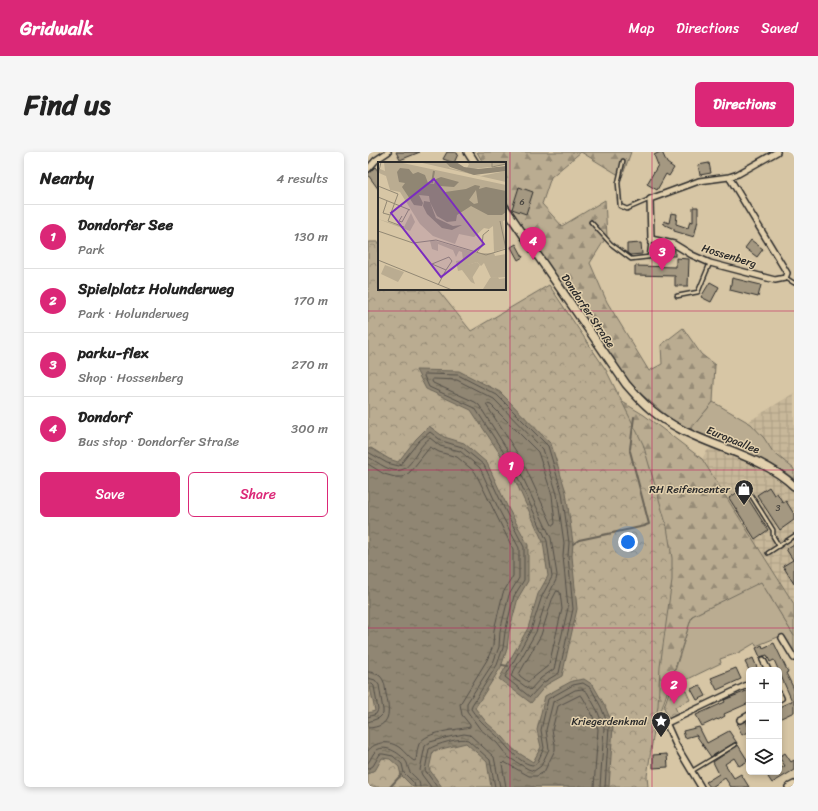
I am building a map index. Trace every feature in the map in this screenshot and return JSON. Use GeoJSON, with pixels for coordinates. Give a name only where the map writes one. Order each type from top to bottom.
{"type":"FeatureCollection","features":[{"type":"Feature","properties":{"kind":"main road"},"geometry":{"type":"LineString","coordinates":[[468,152],[474,162]]}},
{"type":"Feature","properties":{"kind":"main road","name":"Dondorfer Straße"},"geometry":{"type":"LineString","coordinates":[[506,209],[626,384],[647,407],[662,419]]}},
{"type":"Feature","properties":{"kind":"main road","name":"Europaallee"},"geometry":{"type":"LineString","coordinates":[[662,419],[701,439],[763,464],[794,486]]}},
{"type":"Feature","properties":{"kind":"street"},"geometry":{"type":"LineString","coordinates":[[369,165],[388,152]]}},
{"type":"Feature","properties":{"kind":"street"},"geometry":{"type":"LineString","coordinates":[[651,239],[650,199],[699,181],[729,177],[738,174],[777,152]]}},
{"type":"Feature","properties":{"kind":"street"},"geometry":{"type":"LineString","coordinates":[[729,177],[787,273],[785,278]]}},
{"type":"Feature","properties":{"kind":"street","name":"Hossenberg"},"geometry":{"type":"LineString","coordinates":[[651,239],[674,244],[692,255],[710,263],[775,280],[785,278]]}},
{"type":"Feature","properties":{"kind":"street"},"geometry":{"type":"LineString","coordinates":[[782,638],[794,658]]}},
{"type":"Feature","properties":{"kind":"street"},"geometry":{"type":"LineString","coordinates":[[763,660],[766,667]]}},
{"type":"Feature","properties":{"kind":"street"},"geometry":{"type":"LineString","coordinates":[[667,723],[746,685]]}},
{"type":"Feature","properties":{"kind":"street"},"geometry":{"type":"LineString","coordinates":[[663,716],[676,744],[701,787]]}},
{"type":"Feature","properties":{"kind":"street"},"geometry":{"type":"LineString","coordinates":[[740,720],[746,717]]}},
{"type":"Feature","properties":{"kind":"street"},"geometry":{"type":"LineString","coordinates":[[788,787],[794,784]]}},
{"type":"Feature","properties":{"kind":"lane"},"geometry":{"type":"LineString","coordinates":[[623,161],[618,182],[620,206],[627,209],[650,199]]}},
{"type":"Feature","properties":{"kind":"lane"},"geometry":{"type":"LineString","coordinates":[[591,222],[610,244],[631,259],[649,257],[651,239]]}},
{"type":"Feature","properties":{"kind":"lane"},"geometry":{"type":"LineString","coordinates":[[677,296],[698,292],[710,263]]}},
{"type":"Feature","properties":{"kind":"lane"},"geometry":{"type":"LineString","coordinates":[[785,278],[794,284]]}},
{"type":"Feature","properties":{"kind":"lane"},"geometry":{"type":"LineString","coordinates":[[744,484],[774,530],[773,536],[778,546]]}},
{"type":"Feature","properties":{"kind":"lane"},"geometry":{"type":"LineString","coordinates":[[768,553],[794,536]]}},
{"type":"Feature","properties":{"kind":"lane"},"geometry":{"type":"LineString","coordinates":[[692,771],[735,745]]}},
{"type":"Feature","properties":{"kind":"shaded area"},"geometry":{"type":"Polygon","coordinates":[[[794,393],[794,604],[702,459],[706,452],[732,432],[794,393]]]}},
{"type":"Feature","properties":{"kind":"green space"},"geometry":{"type":"Polygon","coordinates":[[[477,152],[581,152],[551,177],[542,204],[562,226],[605,200],[607,236],[590,263],[607,302],[649,371],[662,364],[661,345],[683,328],[701,354],[715,365],[713,402],[689,431],[666,415],[633,387],[613,360],[592,327],[557,280],[506,201],[506,162],[482,162],[477,152]]]}},
{"type":"Feature","properties":{"kind":"green space"},"geometry":{"type":"Polygon","coordinates":[[[581,152],[631,152],[622,177],[581,152]]]}},
{"type":"Feature","properties":{"kind":"green space"},"geometry":{"type":"Polygon","coordinates":[[[368,242],[378,242],[378,290],[438,290],[471,331],[549,285],[606,370],[643,444],[667,527],[672,558],[672,580],[660,667],[658,706],[647,776],[648,787],[368,787],[368,242]]]}},
{"type":"Feature","properties":{"kind":"green space"},"geometry":{"type":"Polygon","coordinates":[[[616,398],[644,415],[702,459],[794,604],[794,636],[761,582],[692,616],[644,763],[616,398]]]}},
{"type":"Feature","properties":{"kind":"green space"},"geometry":{"type":"Polygon","coordinates":[[[713,402],[751,424],[764,438],[773,452],[794,469],[794,479],[770,463],[757,457],[689,431],[713,402]]]}},
{"type":"Feature","properties":{"kind":"green space"},"geometry":{"type":"Polygon","coordinates":[[[761,581],[794,636],[794,654],[784,638],[779,639],[778,637],[756,646],[755,643],[738,653],[720,659],[721,663],[669,690],[692,616],[761,581]]]}},
{"type":"Feature","properties":{"kind":"green space"},"geometry":{"type":"Polygon","coordinates":[[[683,684],[690,700],[675,707],[678,714],[668,719],[664,707],[669,692],[683,684]]]}},
{"type":"Feature","properties":{"kind":"water"},"geometry":{"type":"Polygon","coordinates":[[[416,370],[459,371],[500,392],[551,444],[566,492],[573,543],[572,556],[577,609],[562,676],[546,685],[531,703],[499,679],[528,628],[538,594],[548,576],[543,542],[510,469],[471,410],[426,389],[416,370]]]}},
{"type":"Feature","properties":{"kind":"water"},"geometry":{"type":"Polygon","coordinates":[[[429,426],[444,437],[464,443],[487,463],[507,506],[528,545],[528,581],[518,598],[509,632],[507,649],[501,667],[475,708],[487,723],[503,737],[514,750],[533,762],[541,747],[537,730],[545,696],[572,681],[584,679],[593,685],[605,706],[613,726],[609,787],[491,787],[487,762],[466,743],[433,751],[429,769],[442,787],[413,787],[401,775],[399,767],[390,759],[382,758],[376,769],[368,774],[368,713],[375,711],[368,677],[368,449],[371,448],[389,459],[398,462],[416,439],[429,426]]]}},
{"type":"Feature","properties":{"kind":"building"},"geometry":{"type":"Polygon","coordinates":[[[396,152],[420,152],[400,160],[396,152]]]}},
{"type":"Feature","properties":{"kind":"building"},"geometry":{"type":"Polygon","coordinates":[[[447,152],[455,152],[458,154],[454,162],[443,159],[447,152]]]}},
{"type":"Feature","properties":{"kind":"building"},"geometry":{"type":"Polygon","coordinates":[[[662,152],[667,163],[674,168],[669,176],[666,174],[657,190],[647,184],[658,165],[654,155],[662,152]]]}},
{"type":"Feature","properties":{"kind":"building"},"geometry":{"type":"Polygon","coordinates":[[[709,163],[711,173],[700,175],[698,165],[709,163]]]}},
{"type":"Feature","properties":{"kind":"building"},"geometry":{"type":"Polygon","coordinates":[[[375,167],[378,171],[378,189],[368,175],[368,173],[375,167]]]}},
{"type":"Feature","properties":{"kind":"building"},"geometry":{"type":"Polygon","coordinates":[[[519,187],[533,192],[526,214],[512,209],[519,187]]]}},
{"type":"Feature","properties":{"kind":"building"},"geometry":{"type":"Polygon","coordinates":[[[693,207],[698,207],[698,220],[694,237],[674,231],[674,229],[663,224],[664,221],[669,223],[671,213],[677,214],[676,224],[688,228],[690,221],[693,222],[693,207]]]}},
{"type":"Feature","properties":{"kind":"building"},"geometry":{"type":"Polygon","coordinates":[[[751,240],[763,249],[757,257],[745,248],[751,240]]]}},
{"type":"Feature","properties":{"kind":"building"},"geometry":{"type":"Polygon","coordinates":[[[641,243],[642,254],[630,255],[627,253],[627,244],[641,243]]]}},
{"type":"Feature","properties":{"kind":"building"},"geometry":{"type":"Polygon","coordinates":[[[516,244],[523,257],[518,260],[511,247],[516,244]]]}},
{"type":"Feature","properties":{"kind":"building"},"geometry":{"type":"Polygon","coordinates":[[[657,250],[675,250],[675,256],[657,256],[657,250]]]}},
{"type":"Feature","properties":{"kind":"building"},"geometry":{"type":"Polygon","coordinates":[[[676,258],[689,259],[688,286],[675,286],[675,276],[635,275],[635,266],[676,267],[676,258]]]}},
{"type":"Feature","properties":{"kind":"building"},"geometry":{"type":"Polygon","coordinates":[[[732,278],[761,285],[758,297],[730,290],[732,278]]]}},
{"type":"Feature","properties":{"kind":"building"},"geometry":{"type":"Polygon","coordinates":[[[710,282],[719,287],[711,302],[701,297],[710,282]]]}},
{"type":"Feature","properties":{"kind":"building"},"geometry":{"type":"Polygon","coordinates":[[[769,487],[774,495],[777,493],[783,503],[786,501],[794,514],[794,520],[780,530],[757,495],[769,487]]]}},
{"type":"Feature","properties":{"kind":"building","name":"RH Reifencenter"},"geometry":{"type":"Polygon","coordinates":[[[744,488],[749,497],[747,497],[768,530],[755,539],[729,498],[744,488]]]}},
{"type":"Feature","properties":{"kind":"building"},"geometry":{"type":"Polygon","coordinates":[[[794,544],[794,584],[783,566],[793,560],[786,549],[794,544]]]}},
{"type":"Feature","properties":{"kind":"building"},"geometry":{"type":"Polygon","coordinates":[[[774,643],[788,672],[786,673],[794,689],[794,712],[782,718],[782,706],[792,701],[782,678],[782,667],[777,667],[774,660],[770,662],[767,655],[760,657],[756,648],[762,645],[763,648],[774,643]]]}},
{"type":"Feature","properties":{"kind":"building"},"geometry":{"type":"Polygon","coordinates":[[[753,658],[757,667],[748,667],[745,662],[753,658]]]}},
{"type":"Feature","properties":{"kind":"building"},"geometry":{"type":"Polygon","coordinates":[[[736,668],[741,679],[717,690],[711,678],[736,668]]]}},
{"type":"Feature","properties":{"kind":"building"},"geometry":{"type":"Polygon","coordinates":[[[700,685],[706,696],[697,700],[691,689],[700,685]]]}},
{"type":"Feature","properties":{"kind":"building"},"geometry":{"type":"Polygon","coordinates":[[[746,691],[746,704],[724,714],[725,716],[718,720],[717,719],[702,726],[696,715],[725,702],[724,700],[746,691]]]}},
{"type":"Feature","properties":{"kind":"building"},"geometry":{"type":"Polygon","coordinates":[[[746,721],[746,733],[742,735],[737,724],[746,721]]]}},
{"type":"Feature","properties":{"kind":"building"},"geometry":{"type":"Polygon","coordinates":[[[699,727],[707,743],[729,731],[737,743],[734,743],[711,757],[696,735],[685,738],[683,731],[699,727]]]}},
{"type":"Feature","properties":{"kind":"building"},"geometry":{"type":"Polygon","coordinates":[[[738,745],[746,758],[746,762],[739,766],[734,758],[725,764],[734,778],[741,774],[749,787],[731,787],[725,778],[710,787],[706,782],[719,774],[713,762],[738,745]]]}},
{"type":"Feature","properties":{"kind":"building"},"geometry":{"type":"Polygon","coordinates":[[[785,753],[791,762],[794,760],[794,770],[772,783],[768,777],[771,775],[782,775],[782,768],[785,766],[782,762],[782,755],[785,753]]]}},
{"type":"Feature","properties":{"kind":"building"},"geometry":{"type":"Polygon","coordinates":[[[667,754],[668,767],[653,768],[653,755],[667,754]]]}},
{"type":"Feature","properties":{"kind":"waterway"},"geometry":{"type":"LineString","coordinates":[[630,449],[634,417]]}},
{"type":"Feature","properties":{"kind":"waterway"},"geometry":{"type":"LineString","coordinates":[[630,451],[649,524],[646,525]]}},
{"type":"Feature","properties":{"kind":"waterway"},"geometry":{"type":"LineString","coordinates":[[573,544],[579,540],[645,526]]}},
{"type":"Feature","properties":{"kind":"waterway"},"geometry":{"type":"LineString","coordinates":[[502,665],[508,666]]}},
{"type":"Feature","properties":{"kind":"waterway"},"geometry":{"type":"LineString","coordinates":[[390,787],[401,775]]}},
{"type":"Feature","properties":{"kind":"place","name":"Dondorf"},"geometry":{"type":"Point","coordinates":[533,260]}},
{"type":"Feature","properties":{"kind":"place","name":"parku-flex"},"geometry":{"type":"Point","coordinates":[662,271]}},
{"type":"Feature","properties":{"kind":"place","name":"Dondorfer See"},"geometry":{"type":"Point","coordinates":[511,485]}},
{"type":"Feature","properties":{"kind":"place","name":"RH Reifencenter"},"geometry":{"type":"Point","coordinates":[744,506]}},
{"type":"Feature","properties":{"kind":"place","name":"Spielplatz Holunderweg"},"geometry":{"type":"Point","coordinates":[674,704]}},
{"type":"Feature","properties":{"kind":"place","name":"Kriegerdenkmal"},"geometry":{"type":"Point","coordinates":[661,738]}}]}
